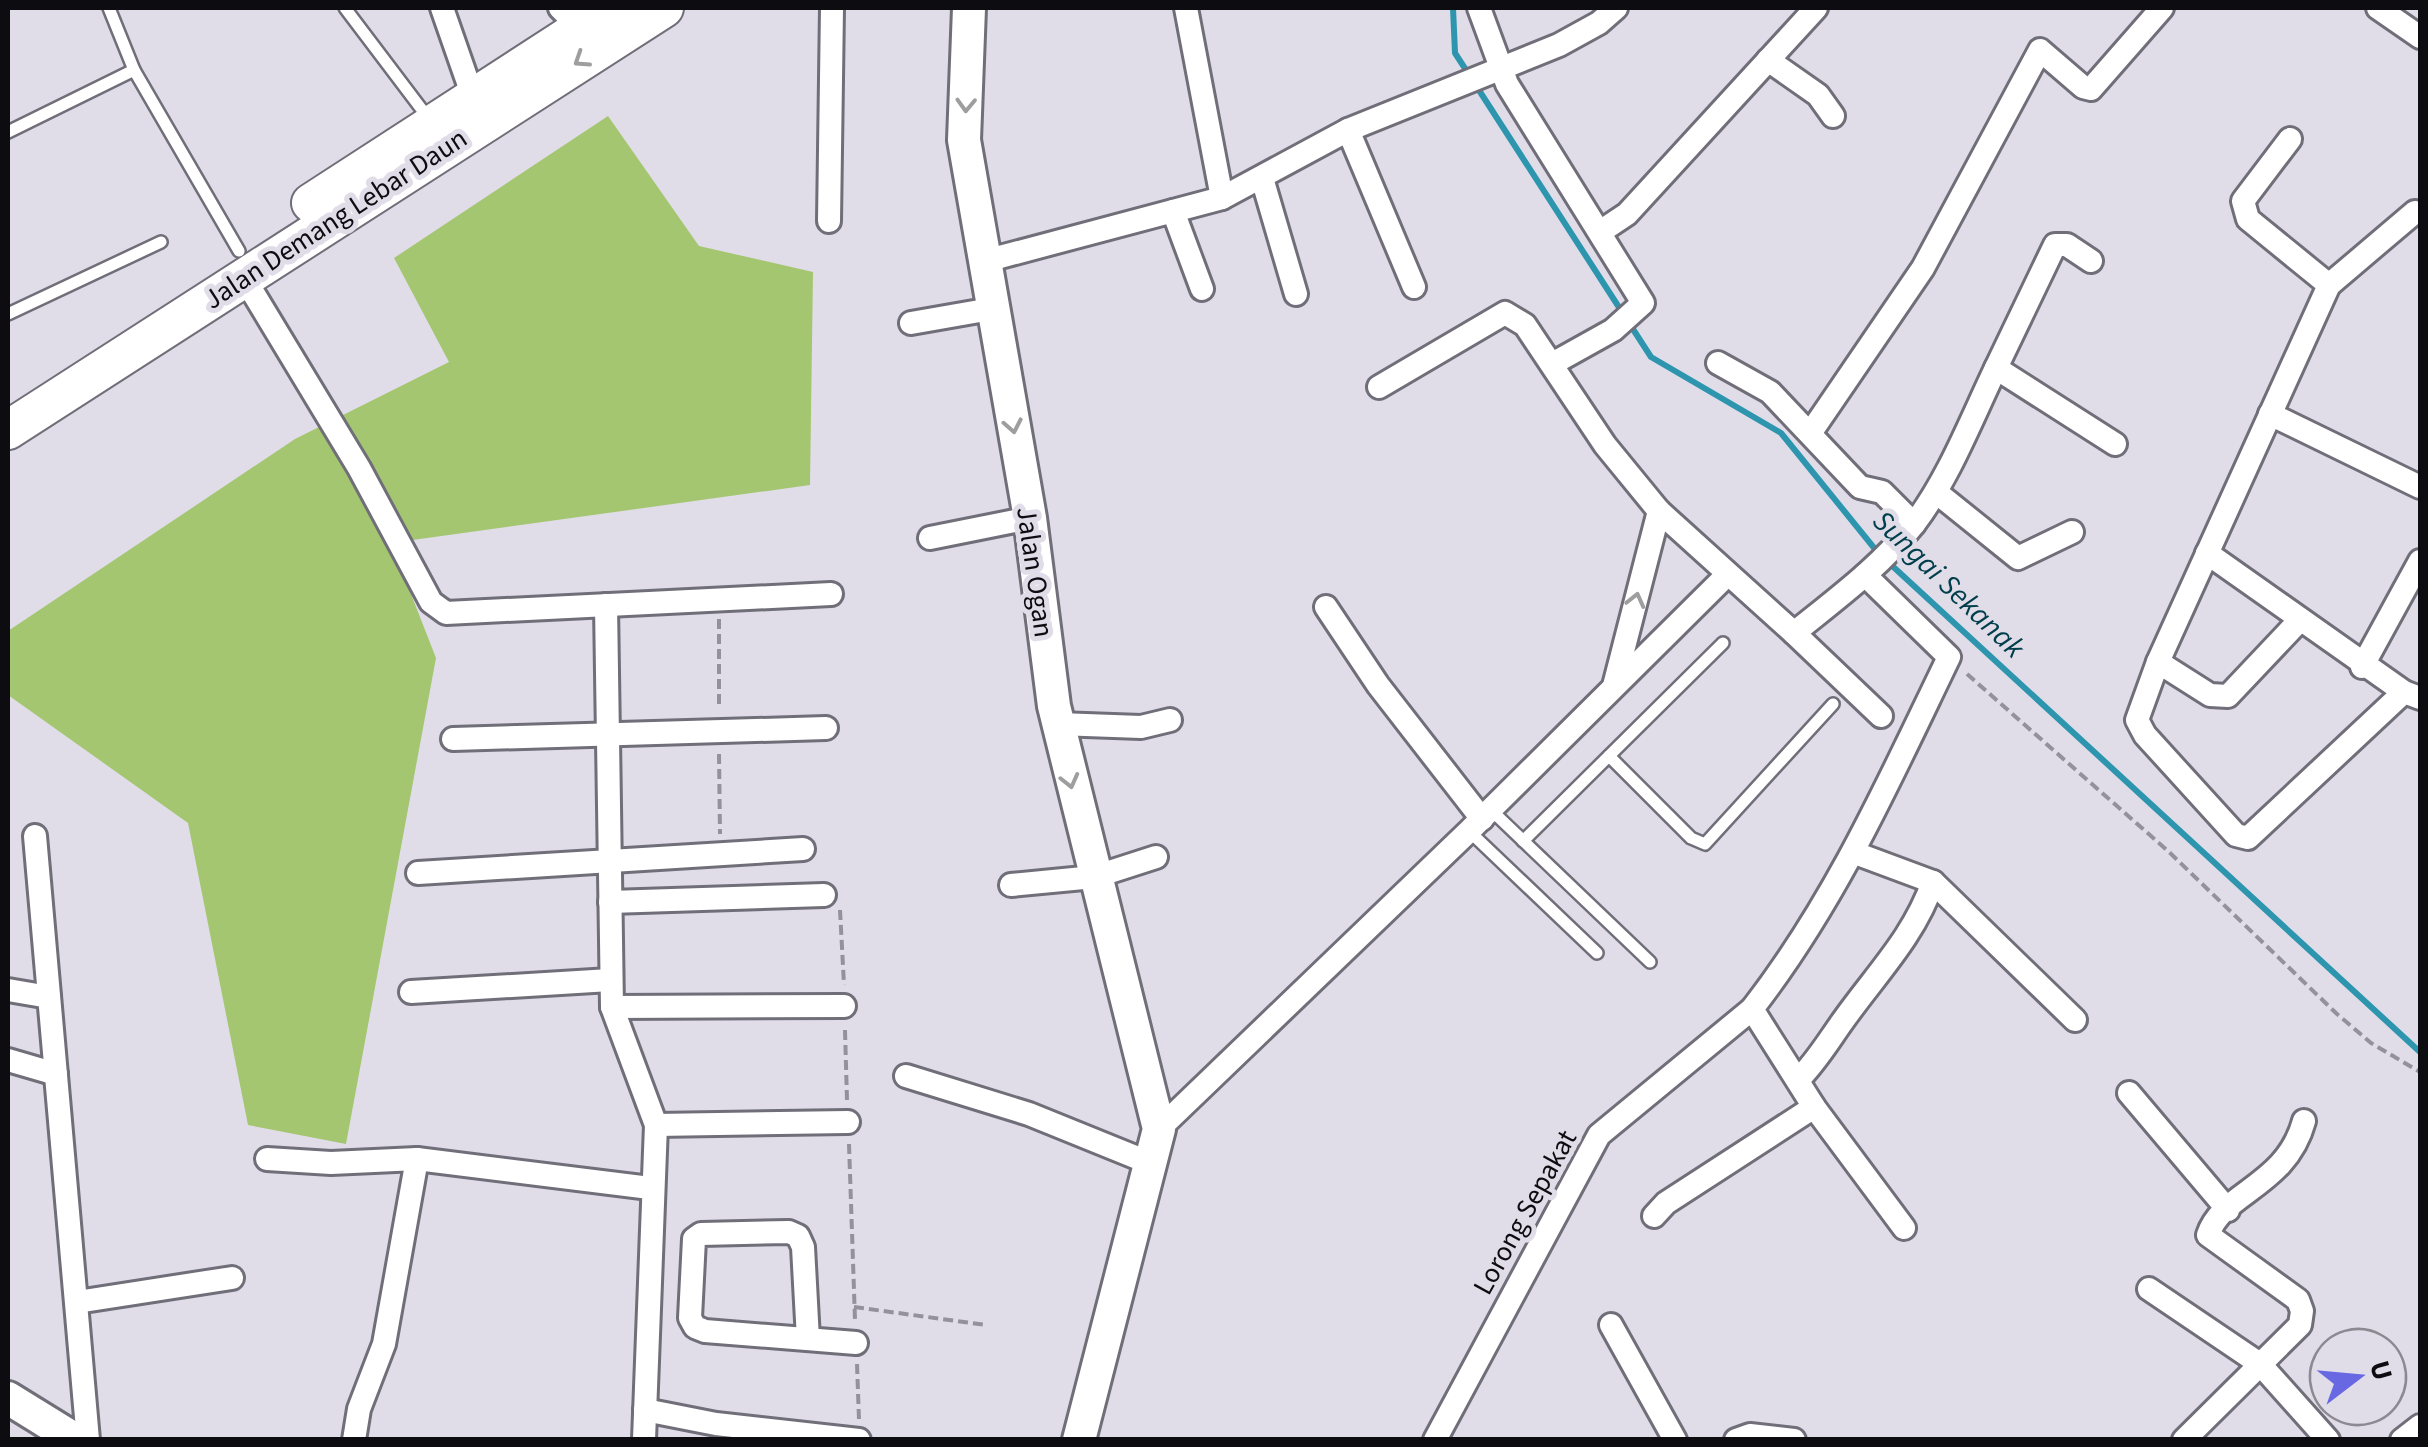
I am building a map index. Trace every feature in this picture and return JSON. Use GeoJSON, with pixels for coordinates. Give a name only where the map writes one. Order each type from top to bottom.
{"type":"FeatureCollection","features":[{"type":"Feature","properties":{"kind":"highway","name":"Jalan Demang Lebar Daun"},"geometry":{"type":"LineString","coordinates":[[8,430],[472,94],[570,18],[612,8]]}},
{"type":"Feature","properties":{"kind":"highway","name":"Jalan Demang Lebar Daun"},"geometry":{"type":"LineString","coordinates":[[8,400],[664,8]]}},
{"type":"Feature","properties":{"kind":"main road","name":"Jalan Ogan"},"geometry":{"type":"LineString","coordinates":[[969,8],[964,140],[1030,518],[1058,724],[1159,1129],[1079,1440]]}},
{"type":"Feature","properties":{"kind":"main road"},"geometry":{"type":"LineString","coordinates":[[8,1398],[76,1440]]}},
{"type":"Feature","properties":{"kind":"street"},"geometry":{"type":"LineString","coordinates":[[442,8],[472,94]]}},
{"type":"Feature","properties":{"kind":"street"},"geometry":{"type":"LineString","coordinates":[[829,221],[832,8]]}},
{"type":"Feature","properties":{"kind":"street"},"geometry":{"type":"LineString","coordinates":[[1186,8],[1222,198]]}},
{"type":"Feature","properties":{"kind":"street"},"geometry":{"type":"LineString","coordinates":[[1479,8],[1498,72],[1641,299],[1641,308],[1613,330],[1552,364]]}},
{"type":"Feature","properties":{"kind":"street"},"geometry":{"type":"LineString","coordinates":[[984,260],[1222,198],[1348,130],[1498,72],[1600,23],[1616,8]]}},
{"type":"Feature","properties":{"kind":"street"},"geometry":{"type":"LineString","coordinates":[[1600,232],[1627,214],[1816,8]]}},
{"type":"Feature","properties":{"kind":"street"},"geometry":{"type":"LineString","coordinates":[[1811,432],[1923,268],[2040,50],[2082,87],[2092,89],[2162,8]]}},
{"type":"Feature","properties":{"kind":"street"},"geometry":{"type":"LineString","coordinates":[[2378,8],[2420,37]]}},
{"type":"Feature","properties":{"kind":"street"},"geometry":{"type":"LineString","coordinates":[[1768,60],[1818,95],[1833,116]]}},
{"type":"Feature","properties":{"kind":"street"},"geometry":{"type":"LineString","coordinates":[[1348,130],[1414,287]]}},
{"type":"Feature","properties":{"kind":"street"},"geometry":{"type":"LineString","coordinates":[[2290,139],[2244,202],[2244,209],[2248,218],[2329,286]]}},
{"type":"Feature","properties":{"kind":"street"},"geometry":{"type":"LineString","coordinates":[[1262,178],[1296,294]]}},
{"type":"Feature","properties":{"kind":"street"},"geometry":{"type":"LineString","coordinates":[[1174,210],[1202,289]]}},
{"type":"Feature","properties":{"kind":"street"},"geometry":{"type":"LineString","coordinates":[[2207,554],[2362,667],[2412,695],[2248,838],[2242,838],[2140,729],[2138,720],[2158,662],[2270,414],[2329,286],[2415,212]]}},
{"type":"Feature","properties":{"kind":"street"},"geometry":{"type":"LineString","coordinates":[[1794,633],[1870,571],[1914,524],[1936,492],[2055,244],[2067,244],[2092,261]]}},
{"type":"Feature","properties":{"kind":"street"},"geometry":{"type":"LineString","coordinates":[[241,263],[432,602],[446,612],[831,594]]}},
{"type":"Feature","properties":{"kind":"street"},"geometry":{"type":"LineString","coordinates":[[911,322],[991,309]]}},
{"type":"Feature","properties":{"kind":"street"},"geometry":{"type":"LineString","coordinates":[[1379,387],[1505,313],[1525,325],[1605,445],[1658,511],[1882,716]]}},
{"type":"Feature","properties":{"kind":"street"},"geometry":{"type":"LineString","coordinates":[[1718,362],[1770,392],[1860,487],[1882,492],[1914,524]]}},
{"type":"Feature","properties":{"kind":"street"},"geometry":{"type":"LineString","coordinates":[[1996,368],[2115,444]]}},
{"type":"Feature","properties":{"kind":"street"},"geometry":{"type":"LineString","coordinates":[[2270,414],[2420,486]]}},
{"type":"Feature","properties":{"kind":"street"},"geometry":{"type":"LineString","coordinates":[[1936,492],[2018,558],[2072,532]]}},
{"type":"Feature","properties":{"kind":"street"},"geometry":{"type":"LineString","coordinates":[[1613,689],[1658,511]]}},
{"type":"Feature","properties":{"kind":"street"},"geometry":{"type":"LineString","coordinates":[[930,538],[1030,518]]}},
{"type":"Feature","properties":{"kind":"street"},"geometry":{"type":"LineString","coordinates":[[2362,667],[2419,567]]}},
{"type":"Feature","properties":{"kind":"street"},"geometry":{"type":"LineString","coordinates":[[1870,571],[1948,657]]}},
{"type":"Feature","properties":{"kind":"street"},"geometry":{"type":"LineString","coordinates":[[1159,1129],[1481,820],[1728,575]]}},
{"type":"Feature","properties":{"kind":"street"},"geometry":{"type":"LineString","coordinates":[[606,604],[612,1007],[656,1125],[650,1188],[652,1282],[644,1440]]}},
{"type":"Feature","properties":{"kind":"street"},"geometry":{"type":"LineString","coordinates":[[1326,607],[1378,685],[1481,820]]}},
{"type":"Feature","properties":{"kind":"street"},"geometry":{"type":"LineString","coordinates":[[2158,662],[2210,695],[2228,696],[2300,621]]}},
{"type":"Feature","properties":{"kind":"street","name":"Lorong Sepakat"},"geometry":{"type":"LineString","coordinates":[[1436,1440],[1599,1135],[1752,1008],[1792,957],[1855,854],[1948,657]]}},
{"type":"Feature","properties":{"kind":"street"},"geometry":{"type":"LineString","coordinates":[[1058,724],[1141,726],[1170,720]]}},
{"type":"Feature","properties":{"kind":"street"},"geometry":{"type":"LineString","coordinates":[[453,739],[826,728]]}},
{"type":"Feature","properties":{"kind":"street"},"geometry":{"type":"LineString","coordinates":[[36,836],[88,1440]]}},
{"type":"Feature","properties":{"kind":"street"},"geometry":{"type":"LineString","coordinates":[[418,873],[803,848]]}},
{"type":"Feature","properties":{"kind":"street"},"geometry":{"type":"LineString","coordinates":[[1855,854],[1933,882],[2074,1020]]}},
{"type":"Feature","properties":{"kind":"street"},"geometry":{"type":"LineString","coordinates":[[1011,885],[1094,877],[1156,858]]}},
{"type":"Feature","properties":{"kind":"street"},"geometry":{"type":"LineString","coordinates":[[1798,1080],[1821,1057],[1840,1024],[1902,947],[1922,913],[1933,882]]}},
{"type":"Feature","properties":{"kind":"street"},"geometry":{"type":"LineString","coordinates":[[610,902],[824,895]]}},
{"type":"Feature","properties":{"kind":"street"},"geometry":{"type":"LineString","coordinates":[[411,992],[610,980]]}},
{"type":"Feature","properties":{"kind":"street"},"geometry":{"type":"LineString","coordinates":[[8,990],[49,997]]}},
{"type":"Feature","properties":{"kind":"street"},"geometry":{"type":"LineString","coordinates":[[612,1007],[844,1006]]}},
{"type":"Feature","properties":{"kind":"street"},"geometry":{"type":"LineString","coordinates":[[1752,1008],[1814,1107],[1904,1228]]}},
{"type":"Feature","properties":{"kind":"street"},"geometry":{"type":"LineString","coordinates":[[8,1060],[56,1074]]}},
{"type":"Feature","properties":{"kind":"street"},"geometry":{"type":"LineString","coordinates":[[906,1076],[1029,1114],[1150,1163]]}},
{"type":"Feature","properties":{"kind":"street"},"geometry":{"type":"LineString","coordinates":[[2130,1093],[2228,1210]]}},
{"type":"Feature","properties":{"kind":"street"},"geometry":{"type":"LineString","coordinates":[[1654,1216],[1666,1203],[1814,1107]]}},
{"type":"Feature","properties":{"kind":"street"},"geometry":{"type":"LineString","coordinates":[[2184,1440],[2300,1325],[2302,1311],[2298,1300],[2208,1235],[2228,1210],[2287,1162],[2304,1121]]}},
{"type":"Feature","properties":{"kind":"street"},"geometry":{"type":"LineString","coordinates":[[656,1125],[848,1122]]}},
{"type":"Feature","properties":{"kind":"street"},"geometry":{"type":"LineString","coordinates":[[267,1158],[330,1163],[417,1158],[650,1188]]}},
{"type":"Feature","properties":{"kind":"street"},"geometry":{"type":"LineString","coordinates":[[354,1440],[359,1408],[384,1344],[417,1158]]}},
{"type":"Feature","properties":{"kind":"street"},"geometry":{"type":"LineString","coordinates":[[808,1339],[804,1247],[789,1232],[702,1234],[691,1246],[690,1318],[695,1328],[808,1339],[856,1343]]}},
{"type":"Feature","properties":{"kind":"street"},"geometry":{"type":"LineString","coordinates":[[77,1302],[232,1278]]}},
{"type":"Feature","properties":{"kind":"street"},"geometry":{"type":"LineString","coordinates":[[652,1282],[691,1284]]}},
{"type":"Feature","properties":{"kind":"street"},"geometry":{"type":"LineString","coordinates":[[2149,1289],[2260,1364],[2328,1440]]}},
{"type":"Feature","properties":{"kind":"street"},"geometry":{"type":"LineString","coordinates":[[1611,1325],[1674,1440]]}},
{"type":"Feature","properties":{"kind":"street"},"geometry":{"type":"LineString","coordinates":[[645,1410],[716,1424],[859,1430]]}},
{"type":"Feature","properties":{"kind":"street"},"geometry":{"type":"LineString","coordinates":[[2402,1440],[2420,1426]]}},
{"type":"Feature","properties":{"kind":"street"},"geometry":{"type":"LineString","coordinates":[[1736,1440],[1750,1435],[1794,1440]]}},
{"type":"Feature","properties":{"kind":"lane"},"geometry":{"type":"LineString","coordinates":[[109,8],[134,70],[241,263]]}},
{"type":"Feature","properties":{"kind":"lane"},"geometry":{"type":"LineString","coordinates":[[345,8],[431,122]]}},
{"type":"Feature","properties":{"kind":"lane"},"geometry":{"type":"LineString","coordinates":[[358,8],[360,29]]}},
{"type":"Feature","properties":{"kind":"lane"},"geometry":{"type":"LineString","coordinates":[[8,132],[134,70]]}},
{"type":"Feature","properties":{"kind":"lane"},"geometry":{"type":"LineString","coordinates":[[8,314],[161,242]]}},
{"type":"Feature","properties":{"kind":"lane"},"geometry":{"type":"LineString","coordinates":[[1523,841],[1723,643]]}},
{"type":"Feature","properties":{"kind":"lane"},"geometry":{"type":"LineString","coordinates":[[1609,756],[1690,838],[1705,844],[1834,704]]}},
{"type":"Feature","properties":{"kind":"lane"},"geometry":{"type":"LineString","coordinates":[[1481,820],[1523,841],[1650,962]]}},
{"type":"Feature","properties":{"kind":"lane"},"geometry":{"type":"LineString","coordinates":[[1481,820],[1597,953]]}},
{"type":"Feature","properties":{"kind":"path"},"geometry":{"type":"LineString","coordinates":[[1948,657],[2168,851],[2337,1014],[2372,1044],[2420,1072]]}},
{"type":"Feature","properties":{"kind":"path"},"geometry":{"type":"LineString","coordinates":[[824,895],[834,899],[842,914],[859,1430]]}},
{"type":"Feature","properties":{"kind":"path"},"geometry":{"type":"LineString","coordinates":[[854,1306],[986,1325]]}},
{"type":"Feature","properties":{"kind":"green space"},"geometry":{"type":"Polygon","coordinates":[[[608,116],[699,246],[813,272],[810,485],[391,543],[436,658],[346,1144],[248,1125],[188,823],[8,695],[8,631],[295,439],[449,362],[394,258],[608,116]]]}},
{"type":"Feature","properties":{"kind":"waterway","name":"Sungai Sekanak"},"geometry":{"type":"LineString","coordinates":[[1453,8],[1455,53],[1622,312]]}},
{"type":"Feature","properties":{"kind":"waterway","name":"Sungai Sekanak"},"geometry":{"type":"LineString","coordinates":[[1629,323],[1651,357],[1781,433],[1879,554]]}},
{"type":"Feature","properties":{"kind":"waterway","name":"Sungai Sekanak"},"geometry":{"type":"LineString","coordinates":[[1888,562],[2420,1052]]}}]}
